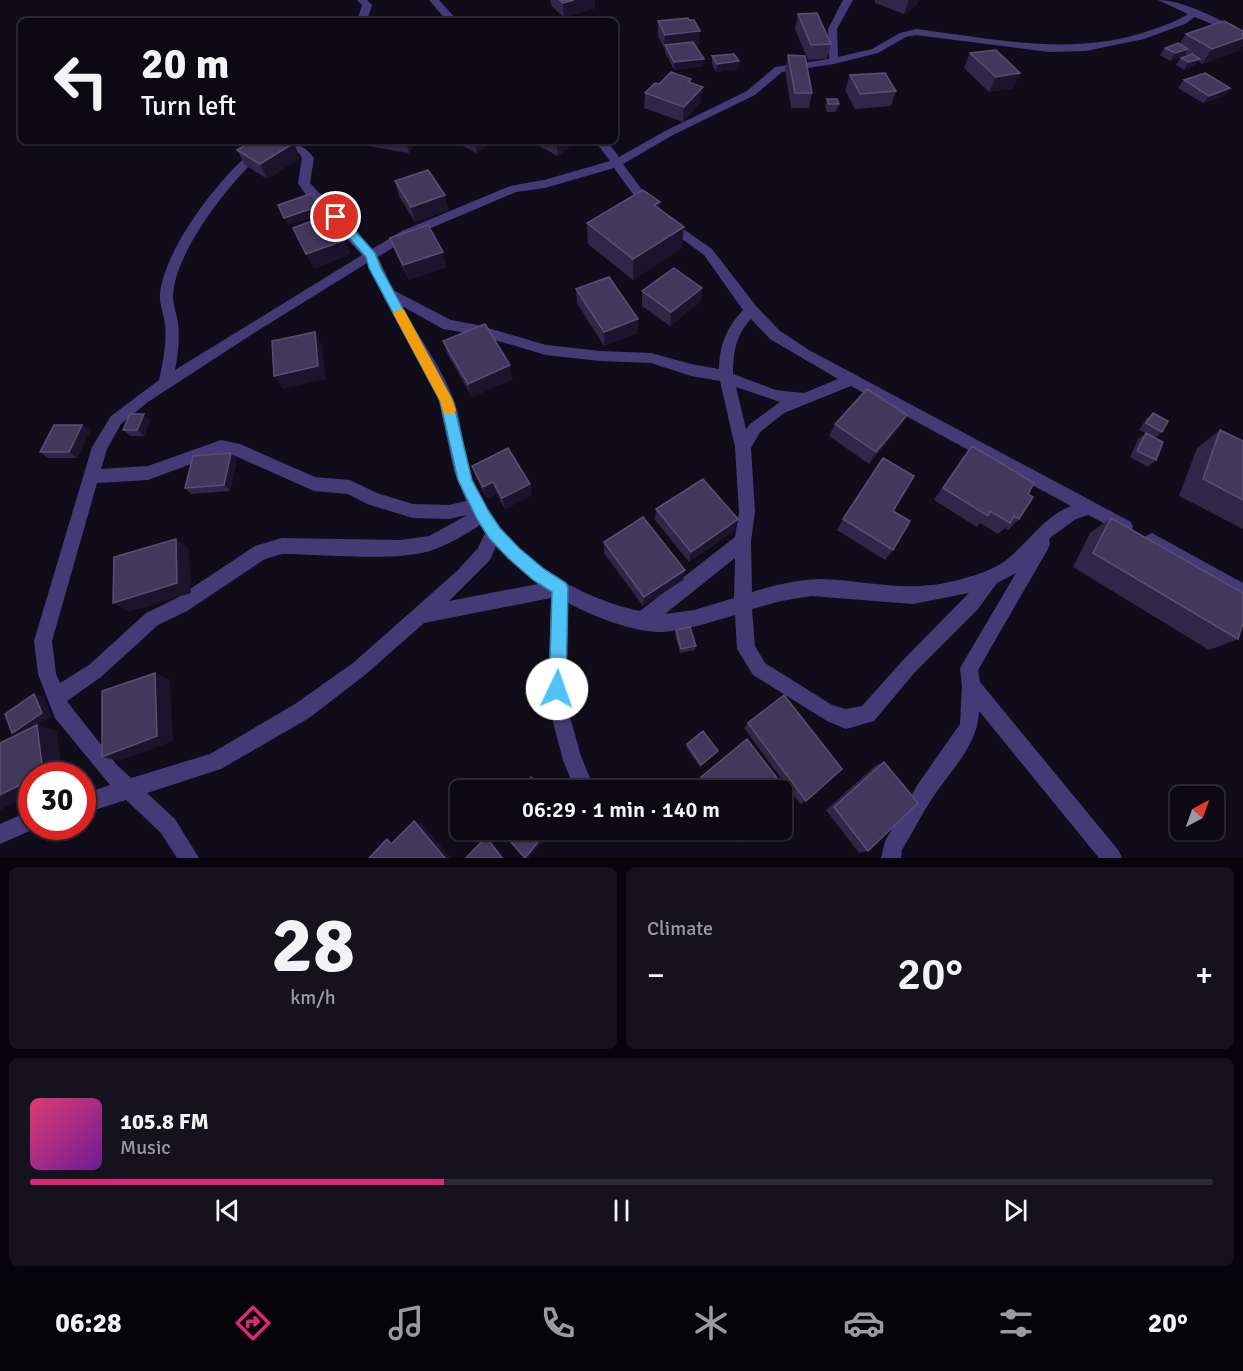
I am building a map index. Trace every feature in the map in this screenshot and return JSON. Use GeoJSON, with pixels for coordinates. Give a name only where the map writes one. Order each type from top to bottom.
{"type":"FeatureCollection","features":[{"type":"Feature","properties":{"kind":"street"},"geometry":{"type":"LineString","coordinates":[[362,0],[367,5],[363,18]]}},
{"type":"Feature","properties":{"kind":"street"},"geometry":{"type":"LineString","coordinates":[[434,0],[449,18]]}},
{"type":"Feature","properties":{"kind":"street"},"geometry":{"type":"LineString","coordinates":[[834,61],[830,36],[834,22],[848,0]]}},
{"type":"Feature","properties":{"kind":"street"},"geometry":{"type":"LineString","coordinates":[[1163,0],[1243,34]]}},
{"type":"Feature","properties":{"kind":"street"},"geometry":{"type":"LineString","coordinates":[[189,858],[168,826],[128,790],[91,749],[62,711],[46,674],[43,641],[100,447],[116,420],[166,383],[406,234],[514,189],[545,183],[616,163],[669,133],[751,93],[779,69],[834,61],[875,51],[903,35],[916,32],[1049,49],[1086,48],[1141,37],[1182,22],[1196,13]]}},
{"type":"Feature","properties":{"kind":"street"},"geometry":{"type":"LineString","coordinates":[[290,144],[303,151],[308,158],[304,183],[310,192],[371,256],[388,293],[447,401],[465,480],[494,533],[539,574],[560,588],[604,609],[658,623],[681,620],[779,592],[820,586],[902,596],[944,591],[990,579],[1015,564],[1056,521],[1071,511],[1088,508]]}},
{"type":"Feature","properties":{"kind":"street"},"geometry":{"type":"LineString","coordinates":[[603,144],[646,204],[659,218],[708,252],[750,310],[775,335],[804,354],[1243,592]]}},
{"type":"Feature","properties":{"kind":"street"},"geometry":{"type":"LineString","coordinates":[[166,383],[171,355],[172,328],[166,295],[171,273],[188,239],[228,179],[239,166],[267,146]]}},
{"type":"Feature","properties":{"kind":"street"},"geometry":{"type":"LineString","coordinates":[[388,293],[448,325],[478,330],[546,350],[600,356],[651,358],[691,370],[725,376],[766,393],[802,398]]}},
{"type":"Feature","properties":{"kind":"street"},"geometry":{"type":"LineString","coordinates":[[750,310],[738,321],[729,338],[724,370],[743,447],[747,512],[743,541],[746,650],[759,669],[827,711],[846,719],[867,714],[910,665],[972,603],[990,579]]}},
{"type":"Feature","properties":{"kind":"street"},"geometry":{"type":"LineString","coordinates":[[743,447],[755,428],[779,409],[852,380]]}},
{"type":"Feature","properties":{"kind":"street"},"geometry":{"type":"LineString","coordinates":[[92,476],[148,473],[221,446],[235,449],[314,483],[350,487],[373,499],[413,511],[480,510]]}},
{"type":"Feature","properties":{"kind":"street"},"geometry":{"type":"LineString","coordinates":[[56,696],[95,671],[152,619],[181,605],[261,552],[282,546],[400,548],[430,543],[457,531],[480,510]]}},
{"type":"Feature","properties":{"kind":"street"},"geometry":{"type":"LineString","coordinates":[[891,858],[892,848],[925,791],[955,750],[969,726],[971,686],[969,668],[1056,521]]}},
{"type":"Feature","properties":{"kind":"street"},"geometry":{"type":"LineString","coordinates":[[96,800],[214,762],[302,711],[359,669],[464,577],[484,554],[494,533]]}},
{"type":"Feature","properties":{"kind":"street"},"geometry":{"type":"LineString","coordinates":[[643,620],[743,541]]}},
{"type":"Feature","properties":{"kind":"street"},"geometry":{"type":"LineString","coordinates":[[420,615],[560,588]]}},
{"type":"Feature","properties":{"kind":"street"},"geometry":{"type":"LineString","coordinates":[[560,588],[557,703],[573,760],[582,780]]}},
{"type":"Feature","properties":{"kind":"street"},"geometry":{"type":"LineString","coordinates":[[971,686],[1112,858]]}},
{"type":"Feature","properties":{"kind":"street"},"geometry":{"type":"LineString","coordinates":[[0,834],[18,826]]}},
{"type":"Feature","properties":{"kind":"building"},"geometry":{"type":"Polygon","coordinates":[[[817,13],[831,44],[811,45],[798,14],[817,13]]]}},
{"type":"Feature","properties":{"kind":"building"},"geometry":{"type":"Polygon","coordinates":[[[688,18],[694,20],[700,31],[665,35],[658,21],[688,18]]]}},
{"type":"Feature","properties":{"kind":"building"},"geometry":{"type":"Polygon","coordinates":[[[1224,21],[1243,31],[1243,38],[1212,49],[1186,34],[1224,21]]]}},
{"type":"Feature","properties":{"kind":"building"},"geometry":{"type":"Polygon","coordinates":[[[693,42],[704,59],[674,62],[665,45],[693,42]]]}},
{"type":"Feature","properties":{"kind":"building"},"geometry":{"type":"Polygon","coordinates":[[[1178,43],[1188,49],[1175,53],[1165,48],[1178,43]]]}},
{"type":"Feature","properties":{"kind":"building"},"geometry":{"type":"Polygon","coordinates":[[[996,50],[1020,73],[996,77],[970,53],[996,50]]]}},
{"type":"Feature","properties":{"kind":"building"},"geometry":{"type":"Polygon","coordinates":[[[734,54],[739,61],[717,64],[712,56],[734,54]]]}},
{"type":"Feature","properties":{"kind":"building"},"geometry":{"type":"Polygon","coordinates":[[[1192,54],[1200,59],[1189,62],[1181,58],[1192,54]]]}},
{"type":"Feature","properties":{"kind":"building"},"geometry":{"type":"Polygon","coordinates":[[[788,55],[805,56],[812,93],[795,93],[788,55]]]}},
{"type":"Feature","properties":{"kind":"building"},"geometry":{"type":"Polygon","coordinates":[[[671,72],[691,79],[688,82],[703,87],[684,107],[645,93],[671,72]]]}},
{"type":"Feature","properties":{"kind":"building"},"geometry":{"type":"Polygon","coordinates":[[[885,73],[896,91],[860,94],[850,75],[885,73]]]}},
{"type":"Feature","properties":{"kind":"building"},"geometry":{"type":"Polygon","coordinates":[[[1205,73],[1230,88],[1209,96],[1184,80],[1205,73]]]}},
{"type":"Feature","properties":{"kind":"building"},"geometry":{"type":"Polygon","coordinates":[[[827,99],[837,99],[839,104],[829,104],[827,99]]]}},
{"type":"Feature","properties":{"kind":"building"},"geometry":{"type":"Polygon","coordinates":[[[247,144],[292,144],[260,164],[237,150],[247,144]]]}},
{"type":"Feature","properties":{"kind":"building"},"geometry":{"type":"Polygon","coordinates":[[[428,170],[445,195],[411,207],[395,181],[428,170]]]}},
{"type":"Feature","properties":{"kind":"building"},"geometry":{"type":"Polygon","coordinates":[[[643,190],[660,202],[654,205],[684,227],[633,259],[587,223],[643,190]]]}},
{"type":"Feature","properties":{"kind":"building"},"geometry":{"type":"Polygon","coordinates":[[[313,193],[319,206],[284,218],[278,205],[313,193]]]}},
{"type":"Feature","properties":{"kind":"building"},"geometry":{"type":"Polygon","coordinates":[[[331,214],[345,240],[306,254],[293,228],[331,214]]]}},
{"type":"Feature","properties":{"kind":"building"},"geometry":{"type":"Polygon","coordinates":[[[428,225],[443,252],[403,265],[390,238],[428,225]]]}},
{"type":"Feature","properties":{"kind":"building"},"geometry":{"type":"Polygon","coordinates":[[[674,268],[702,288],[671,312],[642,291],[674,268]]]}},
{"type":"Feature","properties":{"kind":"building"},"geometry":{"type":"Polygon","coordinates":[[[609,277],[638,319],[604,332],[576,289],[609,277]]]}},
{"type":"Feature","properties":{"kind":"building"},"geometry":{"type":"Polygon","coordinates":[[[485,324],[510,365],[468,384],[443,341],[485,324]]]}},
{"type":"Feature","properties":{"kind":"building"},"geometry":{"type":"Polygon","coordinates":[[[315,332],[318,366],[274,376],[272,341],[315,332]]]}},
{"type":"Feature","properties":{"kind":"building"},"geometry":{"type":"Polygon","coordinates":[[[867,389],[907,415],[876,452],[835,424],[867,389]]]}},
{"type":"Feature","properties":{"kind":"building"},"geometry":{"type":"Polygon","coordinates":[[[1153,413],[1168,421],[1162,432],[1146,423],[1153,413]]]}},
{"type":"Feature","properties":{"kind":"building"},"geometry":{"type":"Polygon","coordinates":[[[130,414],[144,414],[137,430],[123,430],[130,414]]]}},
{"type":"Feature","properties":{"kind":"building"},"geometry":{"type":"Polygon","coordinates":[[[54,425],[82,425],[69,452],[40,452],[54,425]]]}},
{"type":"Feature","properties":{"kind":"building"},"geometry":{"type":"Polygon","coordinates":[[[1220,430],[1243,441],[1243,500],[1203,479],[1220,430]]]}},
{"type":"Feature","properties":{"kind":"building"},"geometry":{"type":"Polygon","coordinates":[[[1146,433],[1163,442],[1156,460],[1137,451],[1146,433]]]}},
{"type":"Feature","properties":{"kind":"building"},"geometry":{"type":"Polygon","coordinates":[[[972,446],[1034,483],[1028,494],[1033,497],[1019,519],[1014,516],[1010,523],[990,511],[988,516],[943,488],[972,446]]]}},
{"type":"Feature","properties":{"kind":"building"},"geometry":{"type":"Polygon","coordinates":[[[508,448],[530,484],[502,498],[493,482],[483,487],[472,466],[508,448]]]}},
{"type":"Feature","properties":{"kind":"building"},"geometry":{"type":"Polygon","coordinates":[[[231,453],[224,485],[185,488],[193,456],[231,453]]]}},
{"type":"Feature","properties":{"kind":"building"},"geometry":{"type":"Polygon","coordinates":[[[883,458],[914,476],[893,511],[910,521],[893,550],[843,519],[883,458]]]}},
{"type":"Feature","properties":{"kind":"building"},"geometry":{"type":"Polygon","coordinates":[[[703,479],[738,519],[691,552],[656,509],[703,479]]]}},
{"type":"Feature","properties":{"kind":"building"},"geometry":{"type":"Polygon","coordinates":[[[643,517],[685,570],[644,597],[604,542],[643,517]]]}},
{"type":"Feature","properties":{"kind":"building"},"geometry":{"type":"Polygon","coordinates":[[[1111,518],[1243,593],[1243,623],[1238,639],[1093,553],[1111,518]]]}},
{"type":"Feature","properties":{"kind":"building"},"geometry":{"type":"Polygon","coordinates":[[[176,539],[177,583],[113,603],[114,557],[176,539]]]}},
{"type":"Feature","properties":{"kind":"building"},"geometry":{"type":"Polygon","coordinates":[[[690,627],[696,646],[681,649],[676,630],[690,627]]]}},
{"type":"Feature","properties":{"kind":"building"},"geometry":{"type":"Polygon","coordinates":[[[155,673],[157,736],[102,757],[102,691],[155,673]]]}},
{"type":"Feature","properties":{"kind":"building"},"geometry":{"type":"Polygon","coordinates":[[[34,694],[42,713],[12,733],[5,714],[34,694]]]}},
{"type":"Feature","properties":{"kind":"building"},"geometry":{"type":"Polygon","coordinates":[[[784,695],[842,769],[806,801],[748,723],[784,695]]]}},
{"type":"Feature","properties":{"kind":"building"},"geometry":{"type":"Polygon","coordinates":[[[37,725],[42,762],[18,762],[18,786],[0,795],[0,743],[37,725]]]}},
{"type":"Feature","properties":{"kind":"building"},"geometry":{"type":"Polygon","coordinates":[[[703,731],[718,751],[701,765],[687,744],[703,731]]]}},
{"type":"Feature","properties":{"kind":"building"},"geometry":{"type":"Polygon","coordinates":[[[747,739],[778,780],[703,780],[701,777],[747,739]]]}},
{"type":"Feature","properties":{"kind":"building"},"geometry":{"type":"Polygon","coordinates":[[[884,762],[918,803],[868,851],[834,807],[884,762]]]}},
{"type":"Feature","properties":{"kind":"building"},"geometry":{"type":"Polygon","coordinates":[[[414,821],[445,858],[369,858],[387,839],[391,844],[414,821]]]}},
{"type":"Feature","properties":{"kind":"building"},"geometry":{"type":"Polygon","coordinates":[[[483,840],[488,840],[502,858],[466,858],[483,840]]]}},
{"type":"Feature","properties":{"kind":"building"},"geometry":{"type":"Polygon","coordinates":[[[509,840],[540,840],[525,858],[509,840]]]}},
{"type":"Feature","properties":{"kind":"slow traffic"},"geometry":{"type":"LineString","coordinates":[[400,313],[447,401],[449,410]]}},
{"type":"Feature","properties":{"kind":"route"},"geometry":{"type":"LineString","coordinates":[[336,217],[371,256],[375,268],[447,401],[465,480],[482,515],[494,533],[514,553],[560,588],[557,689]]}}]}
